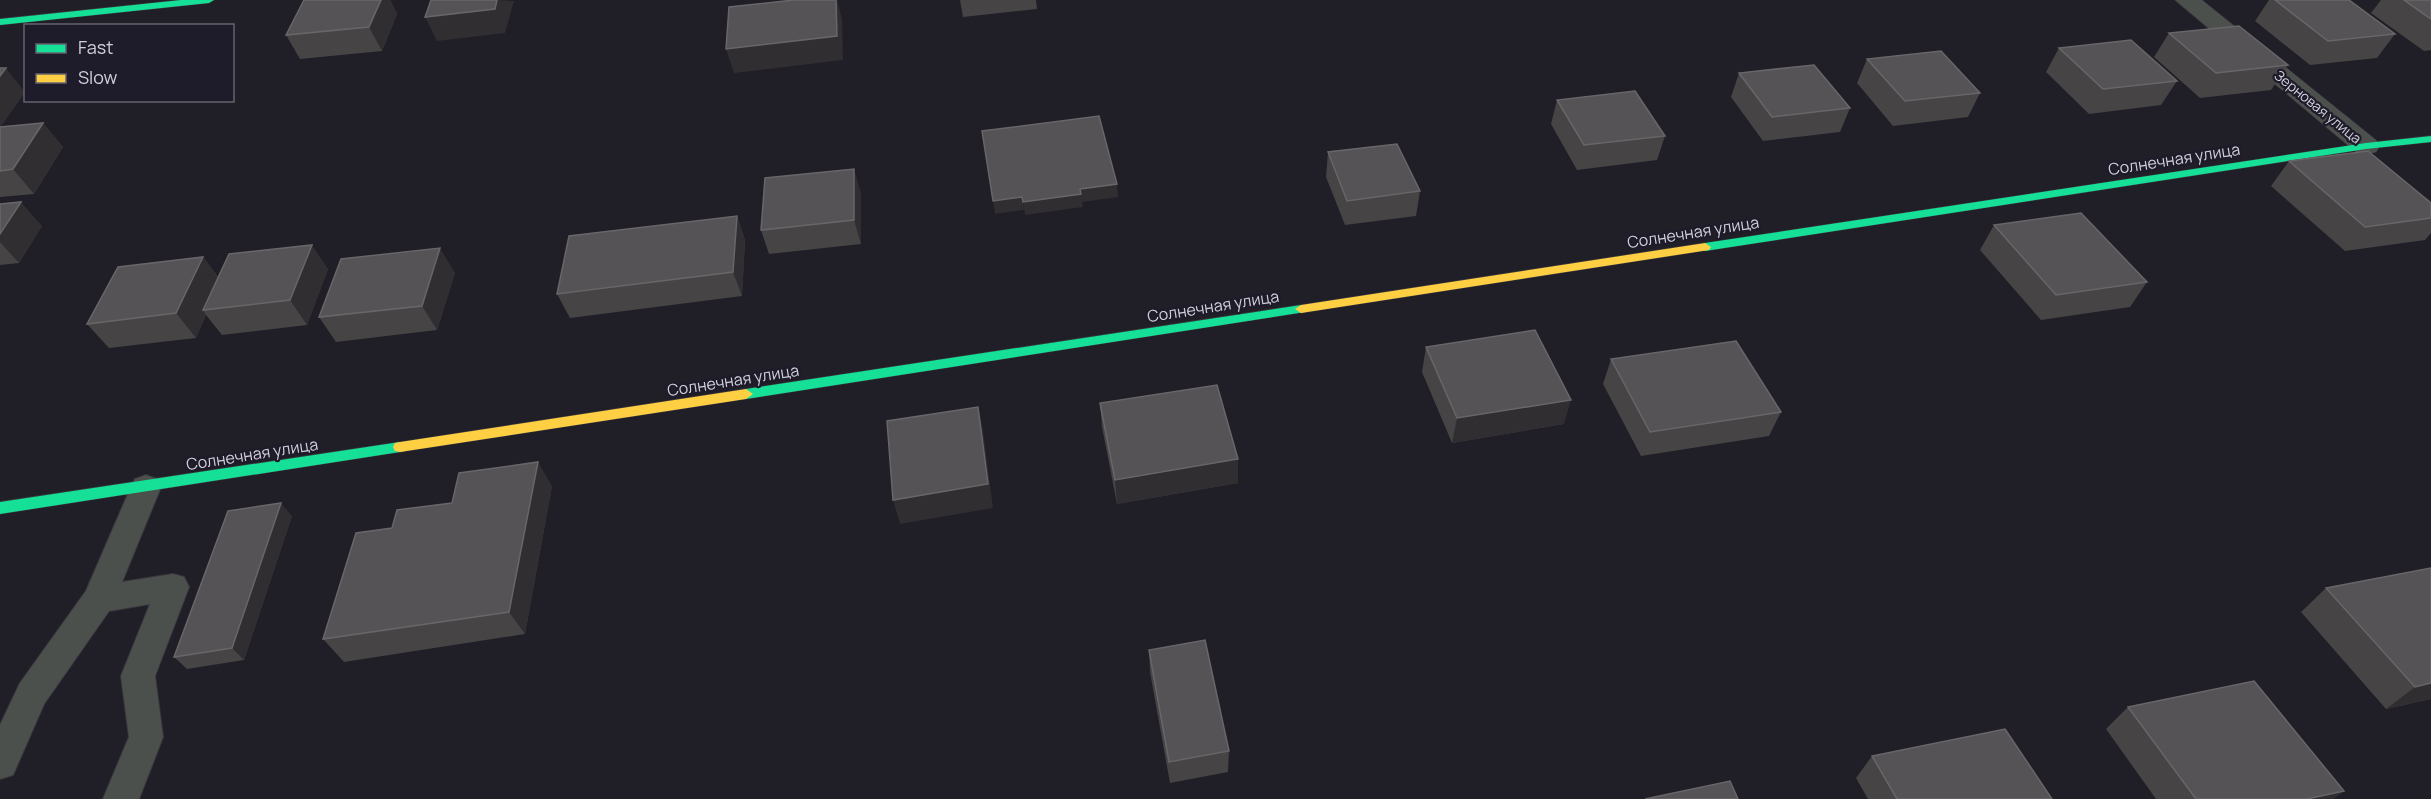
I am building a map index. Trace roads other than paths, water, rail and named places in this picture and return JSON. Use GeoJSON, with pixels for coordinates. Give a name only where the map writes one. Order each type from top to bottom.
{"type":"FeatureCollection","features":[{"type":"Feature","properties":{"kind":"street"},"geometry":{"type":"LineString","coordinates":[[0,22],[209,0]]}},
{"type":"Feature","properties":{"kind":"street","name":"Зерновая улица"},"geometry":{"type":"LineString","coordinates":[[2187,0],[2366,146]]}},
{"type":"Feature","properties":{"kind":"street","name":"Солнечная улица"},"geometry":{"type":"LineString","coordinates":[[0,508],[2366,146],[2431,139]]}},
{"type":"Feature","properties":{"kind":"lane"},"geometry":{"type":"LineString","coordinates":[[0,763],[32,694],[99,599],[146,487]]}},
{"type":"Feature","properties":{"kind":"lane"},"geometry":{"type":"LineString","coordinates":[[99,599],[172,587],[138,676],[146,737],[121,799]]}}]}
